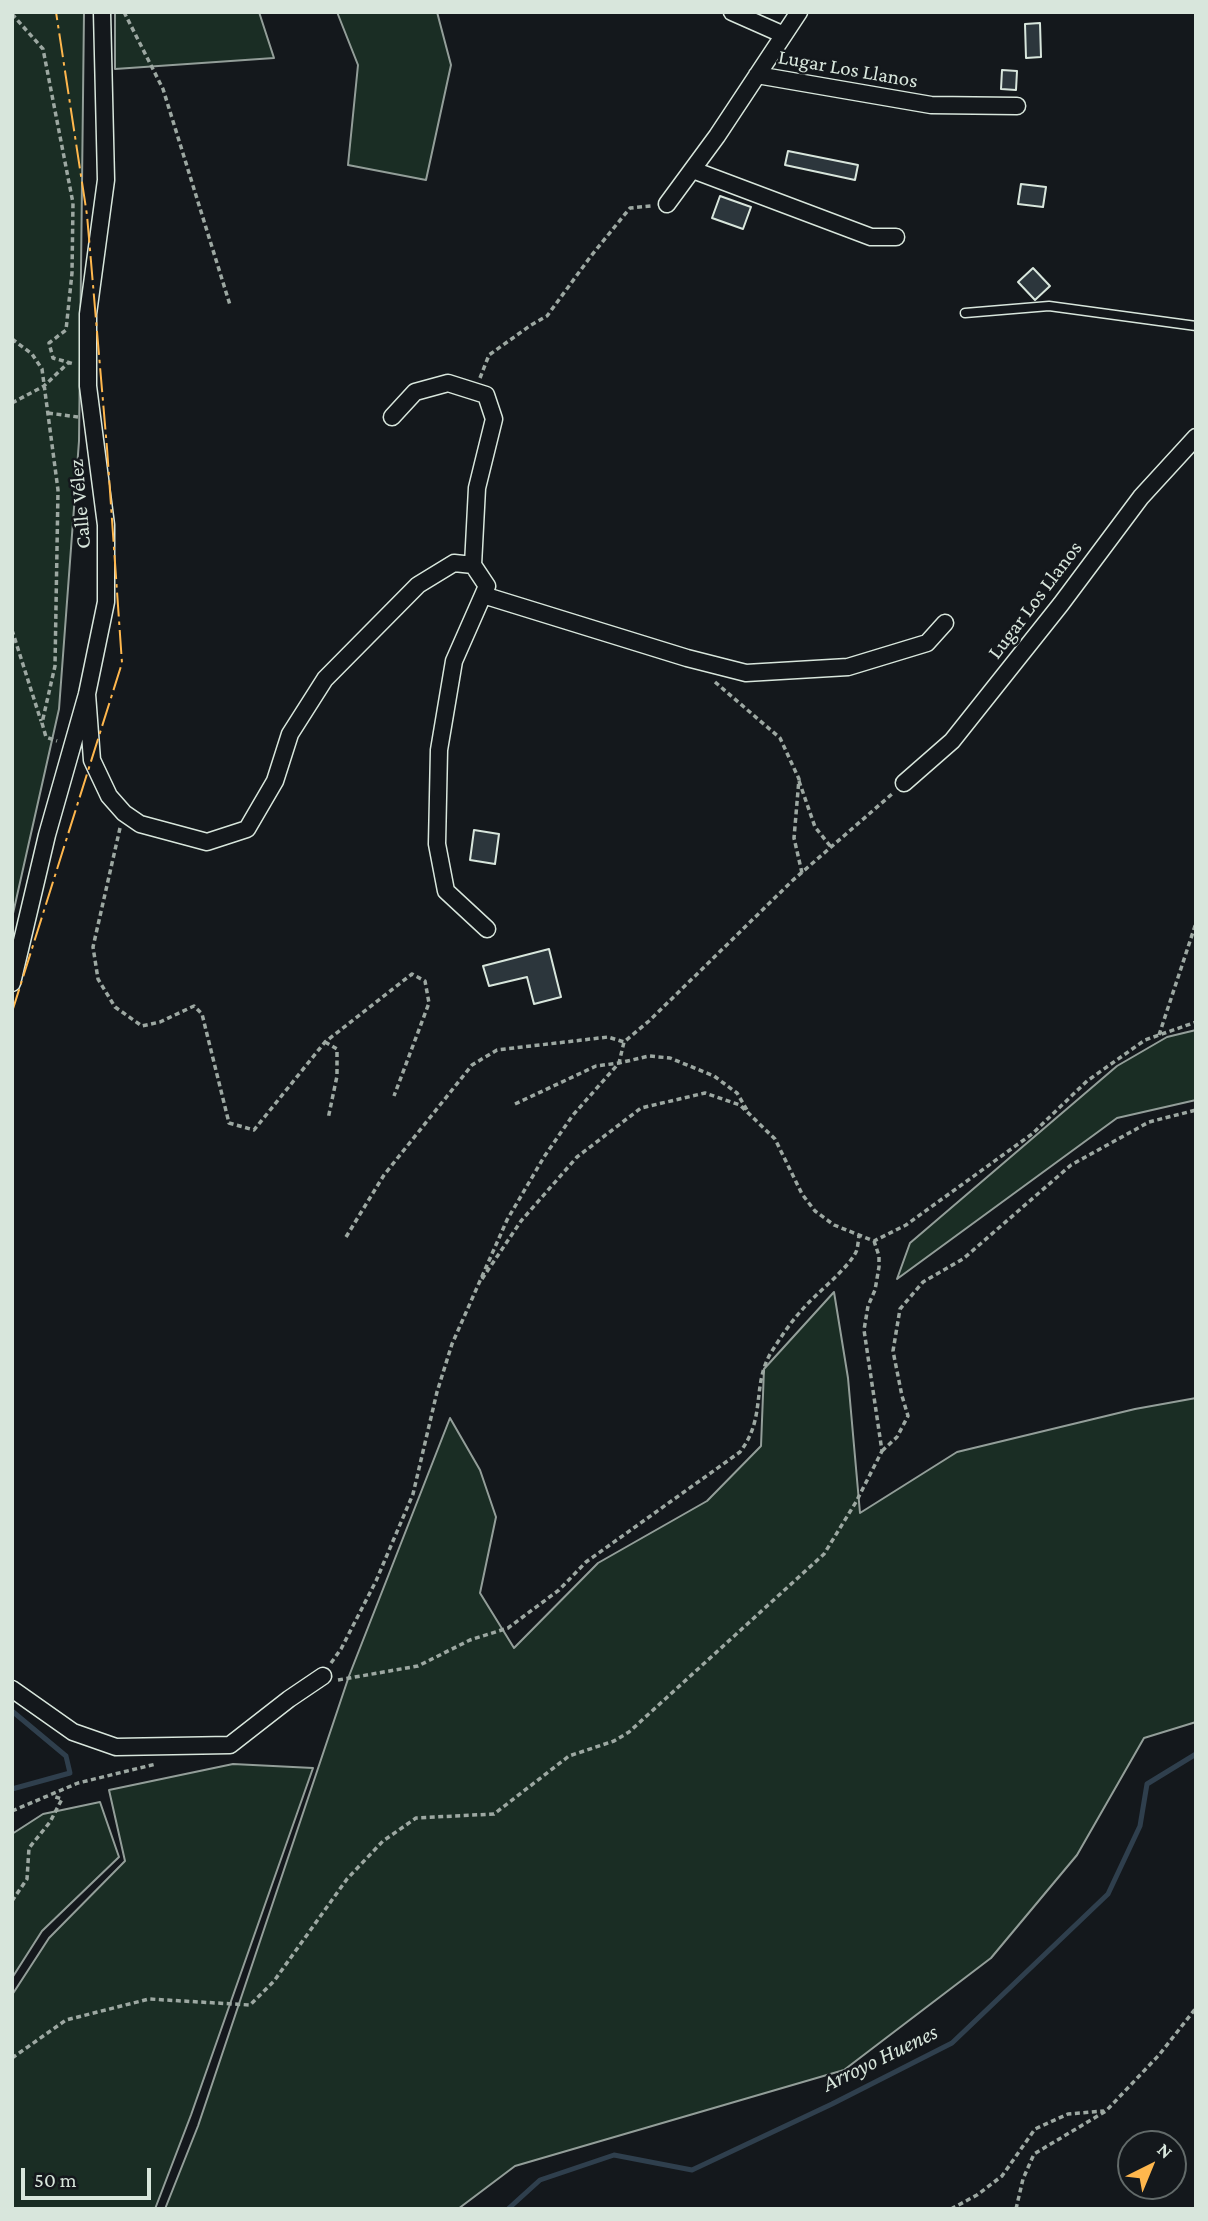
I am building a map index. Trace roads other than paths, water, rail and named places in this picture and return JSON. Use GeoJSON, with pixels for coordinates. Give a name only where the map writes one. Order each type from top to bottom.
{"type":"FeatureCollection","features":[{"type":"Feature","properties":{"kind":"street","name":"Calle Vélez"},"geometry":{"type":"LineString","coordinates":[[12,983],[47,835],[87,694],[106,602],[106,525],[88,386],[88,314],[106,180],[102,12]]}},
{"type":"Feature","properties":{"kind":"street","name":"Lugar Los Llanos"},"geometry":{"type":"LineString","coordinates":[[732,12],[784,35]]}},
{"type":"Feature","properties":{"kind":"street","name":"Lugar Los Llanos"},"geometry":{"type":"LineString","coordinates":[[667,204],[693,170],[799,12]]}},
{"type":"Feature","properties":{"kind":"street","name":"Lugar Los Llanos"},"geometry":{"type":"LineString","coordinates":[[757,75],[931,105],[1017,106]]}},
{"type":"Feature","properties":{"kind":"street"},"geometry":{"type":"LineString","coordinates":[[693,170],[871,237],[896,237]]}},
{"type":"Feature","properties":{"kind":"street"},"geometry":{"type":"LineString","coordinates":[[392,417],[415,392],[447,383],[486,396],[494,419],[477,488],[473,565],[486,586],[454,661],[439,750],[437,844],[446,891],[487,929]]}},
{"type":"Feature","properties":{"kind":"street","name":"Lugar Los Llanos"},"geometry":{"type":"LineString","coordinates":[[904,783],[952,741],[1061,604],[1141,497],[1196,437]]}},
{"type":"Feature","properties":{"kind":"street"},"geometry":{"type":"LineString","coordinates":[[87,694],[92,760],[109,796],[124,813],[140,824],[207,842],[247,829],[275,781],[289,734],[325,679],[418,585],[454,563],[473,565]]}},
{"type":"Feature","properties":{"kind":"street"},"geometry":{"type":"LineString","coordinates":[[483,595],[687,658],[746,673],[848,667],[927,643],[945,623]]}},
{"type":"Feature","properties":{"kind":"street"},"geometry":{"type":"LineString","coordinates":[[12,1689],[73,1732],[116,1747],[230,1745],[323,1676]]}},
{"type":"Feature","properties":{"kind":"lane"},"geometry":{"type":"LineString","coordinates":[[965,313],[1049,306],[1196,326]]}},
{"type":"Feature","properties":{"kind":"waterway"},"geometry":{"type":"LineString","coordinates":[[12,1711],[66,1756],[70,1773],[12,1789]]}},
{"type":"Feature","properties":{"kind":"waterway","name":"Arroyo Huenes"},"geometry":{"type":"LineString","coordinates":[[508,2209],[540,2180],[614,2155],[692,2170],[832,2104],[952,2043],[1108,1894],[1140,1826],[1147,1784],[1196,1754]]}}]}
